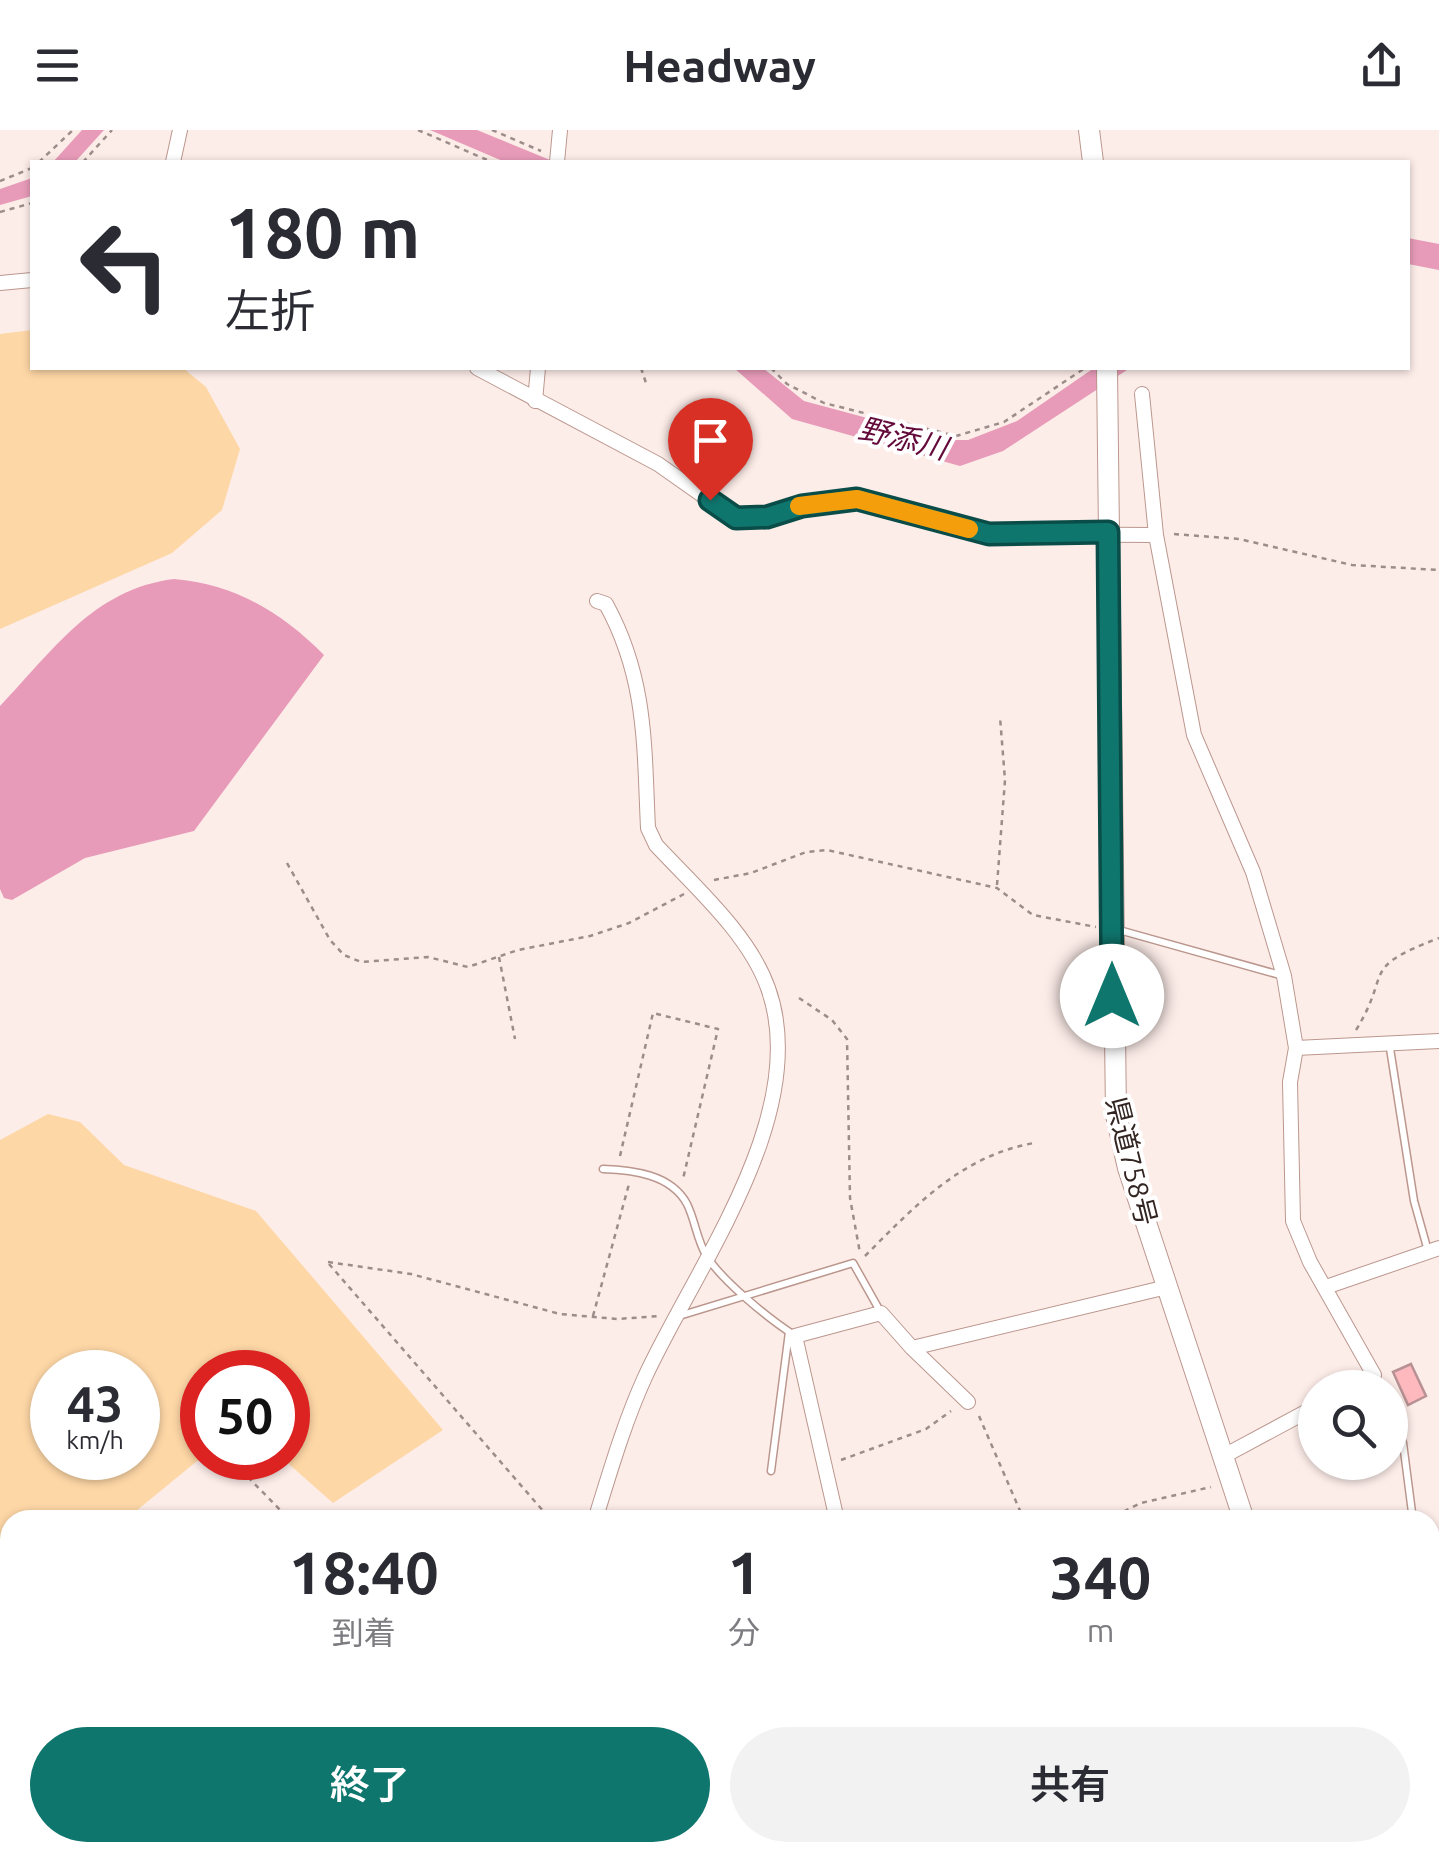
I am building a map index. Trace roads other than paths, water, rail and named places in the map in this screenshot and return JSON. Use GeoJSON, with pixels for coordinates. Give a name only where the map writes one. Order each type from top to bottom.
{"type":"FeatureCollection","features":[{"type":"Feature","properties":{"kind":"main road"},"geometry":{"type":"LineString","coordinates":[[1089,130],[1093,160]]}},
{"type":"Feature","properties":{"kind":"main road","name":"県道758号"},"geometry":{"type":"LineString","coordinates":[[1107,370],[1116,1116],[1166,1287],[1240,1510]]}},
{"type":"Feature","properties":{"kind":"street"},"geometry":{"type":"LineString","coordinates":[[174,160],[180,130]]}},
{"type":"Feature","properties":{"kind":"street"},"geometry":{"type":"LineString","coordinates":[[558,158],[560,130]]}},
{"type":"Feature","properties":{"kind":"street"},"geometry":{"type":"LineString","coordinates":[[0,283],[30,280]]}},
{"type":"Feature","properties":{"kind":"street"},"geometry":{"type":"LineString","coordinates":[[482,370],[658,464],[736,518],[767,517],[802,506],[857,499],[989,534],[1156,535]]}},
{"type":"Feature","properties":{"kind":"street"},"geometry":{"type":"LineString","coordinates":[[535,400],[538,370]]}},
{"type":"Feature","properties":{"kind":"street"},"geometry":{"type":"LineString","coordinates":[[1142,394],[1156,535],[1194,734],[1253,872],[1284,976],[1296,1048],[1290,1082],[1293,1221],[1371,1370]]}},
{"type":"Feature","properties":{"kind":"street"},"geometry":{"type":"LineString","coordinates":[[597,601],[606,604],[618,625],[641,692],[648,828],[656,845],[746,949],[768,988],[776,1075],[757,1157],[732,1214],[706,1255],[646,1375],[621,1436],[598,1510]]}},
{"type":"Feature","properties":{"kind":"street"},"geometry":{"type":"LineString","coordinates":[[1296,1048],[1439,1041]]}},
{"type":"Feature","properties":{"kind":"street"},"geometry":{"type":"LineString","coordinates":[[1326,1288],[1434,1250]]}},
{"type":"Feature","properties":{"kind":"street"},"geometry":{"type":"LineString","coordinates":[[912,1348],[1166,1287]]}},
{"type":"Feature","properties":{"kind":"street"},"geometry":{"type":"LineString","coordinates":[[835,1510],[827,1463],[792,1334],[881,1312],[965,1400]]}},
{"type":"Feature","properties":{"kind":"street"},"geometry":{"type":"LineString","coordinates":[[1222,1458],[1298,1416]]}},
{"type":"Feature","properties":{"kind":"lane"},"geometry":{"type":"LineString","coordinates":[[1112,928],[1284,976]]}},
{"type":"Feature","properties":{"kind":"lane"},"geometry":{"type":"LineString","coordinates":[[1389,1042],[1414,1201],[1434,1250]]}},
{"type":"Feature","properties":{"kind":"lane"},"geometry":{"type":"LineString","coordinates":[[603,1169],[632,1170],[668,1184],[680,1195],[706,1255],[792,1334],[771,1472]]}},
{"type":"Feature","properties":{"kind":"lane"},"geometry":{"type":"LineString","coordinates":[[678,1316],[853,1263],[881,1312]]}},
{"type":"Feature","properties":{"kind":"lane"},"geometry":{"type":"LineString","coordinates":[[1408,1477],[1412,1510]]}},
{"type":"Feature","properties":{"kind":"water"},"geometry":{"type":"Polygon","coordinates":[[[82,130],[104,130],[77,160],[55,160],[82,130]]]}},
{"type":"Feature","properties":{"kind":"water"},"geometry":{"type":"Polygon","coordinates":[[[430,130],[477,130],[550,160],[500,160],[430,130]]]}},
{"type":"Feature","properties":{"kind":"water"},"geometry":{"type":"Polygon","coordinates":[[[30,179],[30,197],[0,205],[0,189],[30,179]]]}},
{"type":"Feature","properties":{"kind":"water"},"geometry":{"type":"Polygon","coordinates":[[[1410,238],[1439,244],[1439,270],[1410,264],[1410,238]]]}},
{"type":"Feature","properties":{"kind":"water","name":"野添川"},"geometry":{"type":"Polygon","coordinates":[[[736,370],[765,370],[804,401],[949,440],[968,440],[1017,421],[1091,370],[1127,370],[1003,451],[960,466],[792,419],[736,370]]]}},
{"type":"Feature","properties":{"kind":"water"},"geometry":{"type":"Polygon","coordinates":[[[174,579],[217,587],[256,603],[324,655],[194,831],[85,858],[12,900],[4,898],[0,889],[0,706],[97,609],[145,585],[174,579]]]}}]}
